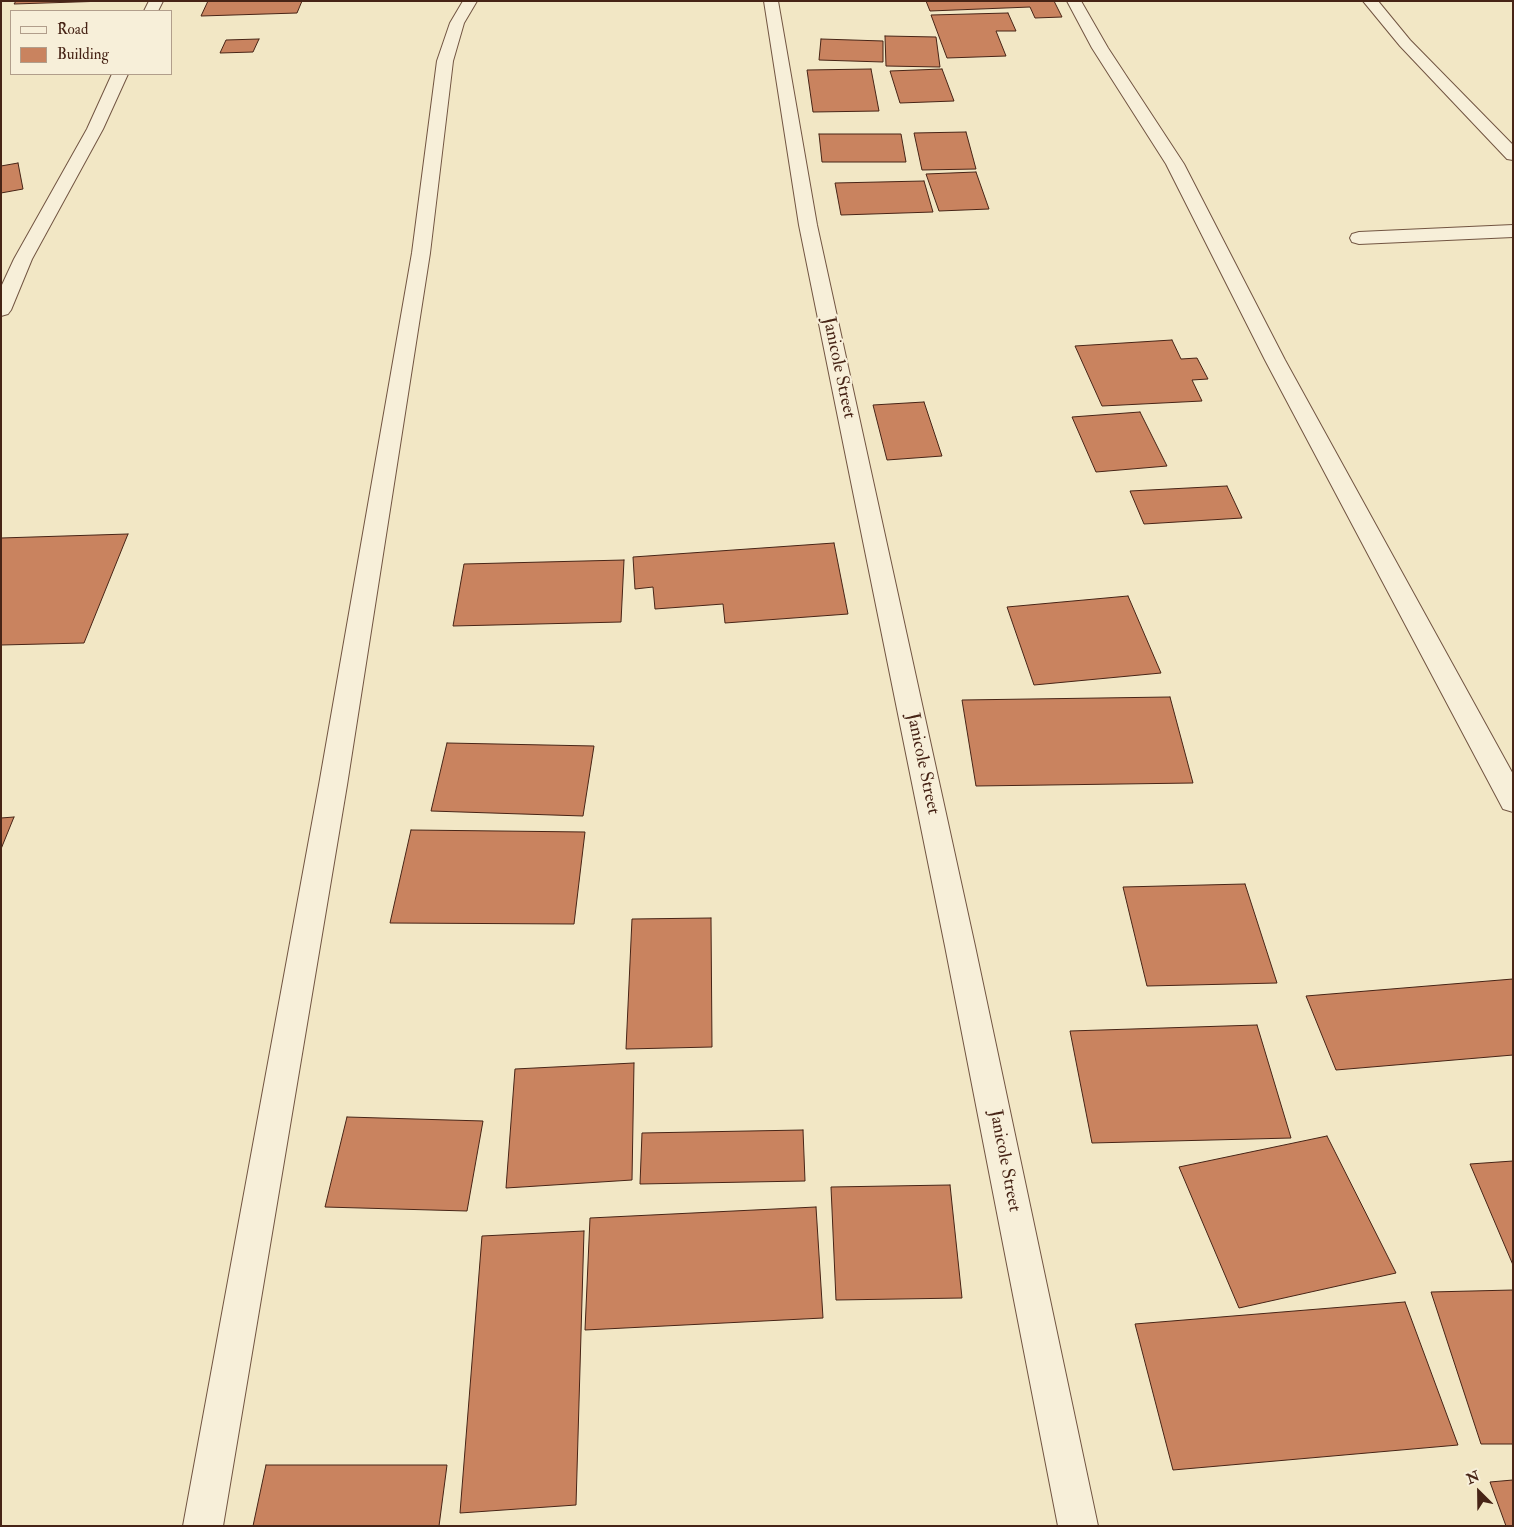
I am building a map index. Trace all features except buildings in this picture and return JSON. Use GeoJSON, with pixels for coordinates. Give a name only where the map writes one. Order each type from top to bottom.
{"type":"FeatureCollection","features":[{"type":"Feature","properties":{"kind":"street"},"geometry":{"type":"LineString","coordinates":[[204,1526],[333,785],[421,253],[446,60],[456,24],[470,1]]}},
{"type":"Feature","properties":{"kind":"street","name":"Janicole Street"},"geometry":{"type":"LineString","coordinates":[[771,1],[808,225],[960,946],[1078,1526]]}},
{"type":"Feature","properties":{"kind":"street"},"geometry":{"type":"LineString","coordinates":[[1074,1],[1100,48],[1176,164],[1285,377],[1513,801]]}},
{"type":"Feature","properties":{"kind":"street"},"geometry":{"type":"LineString","coordinates":[[1370,1],[1406,43],[1513,155]]}},
{"type":"Feature","properties":{"kind":"street"},"geometry":{"type":"LineString","coordinates":[[1,310],[23,259],[95,129],[120,75]]}},
{"type":"Feature","properties":{"kind":"street"},"geometry":{"type":"LineString","coordinates":[[1359,238],[1513,231]]}}]}
